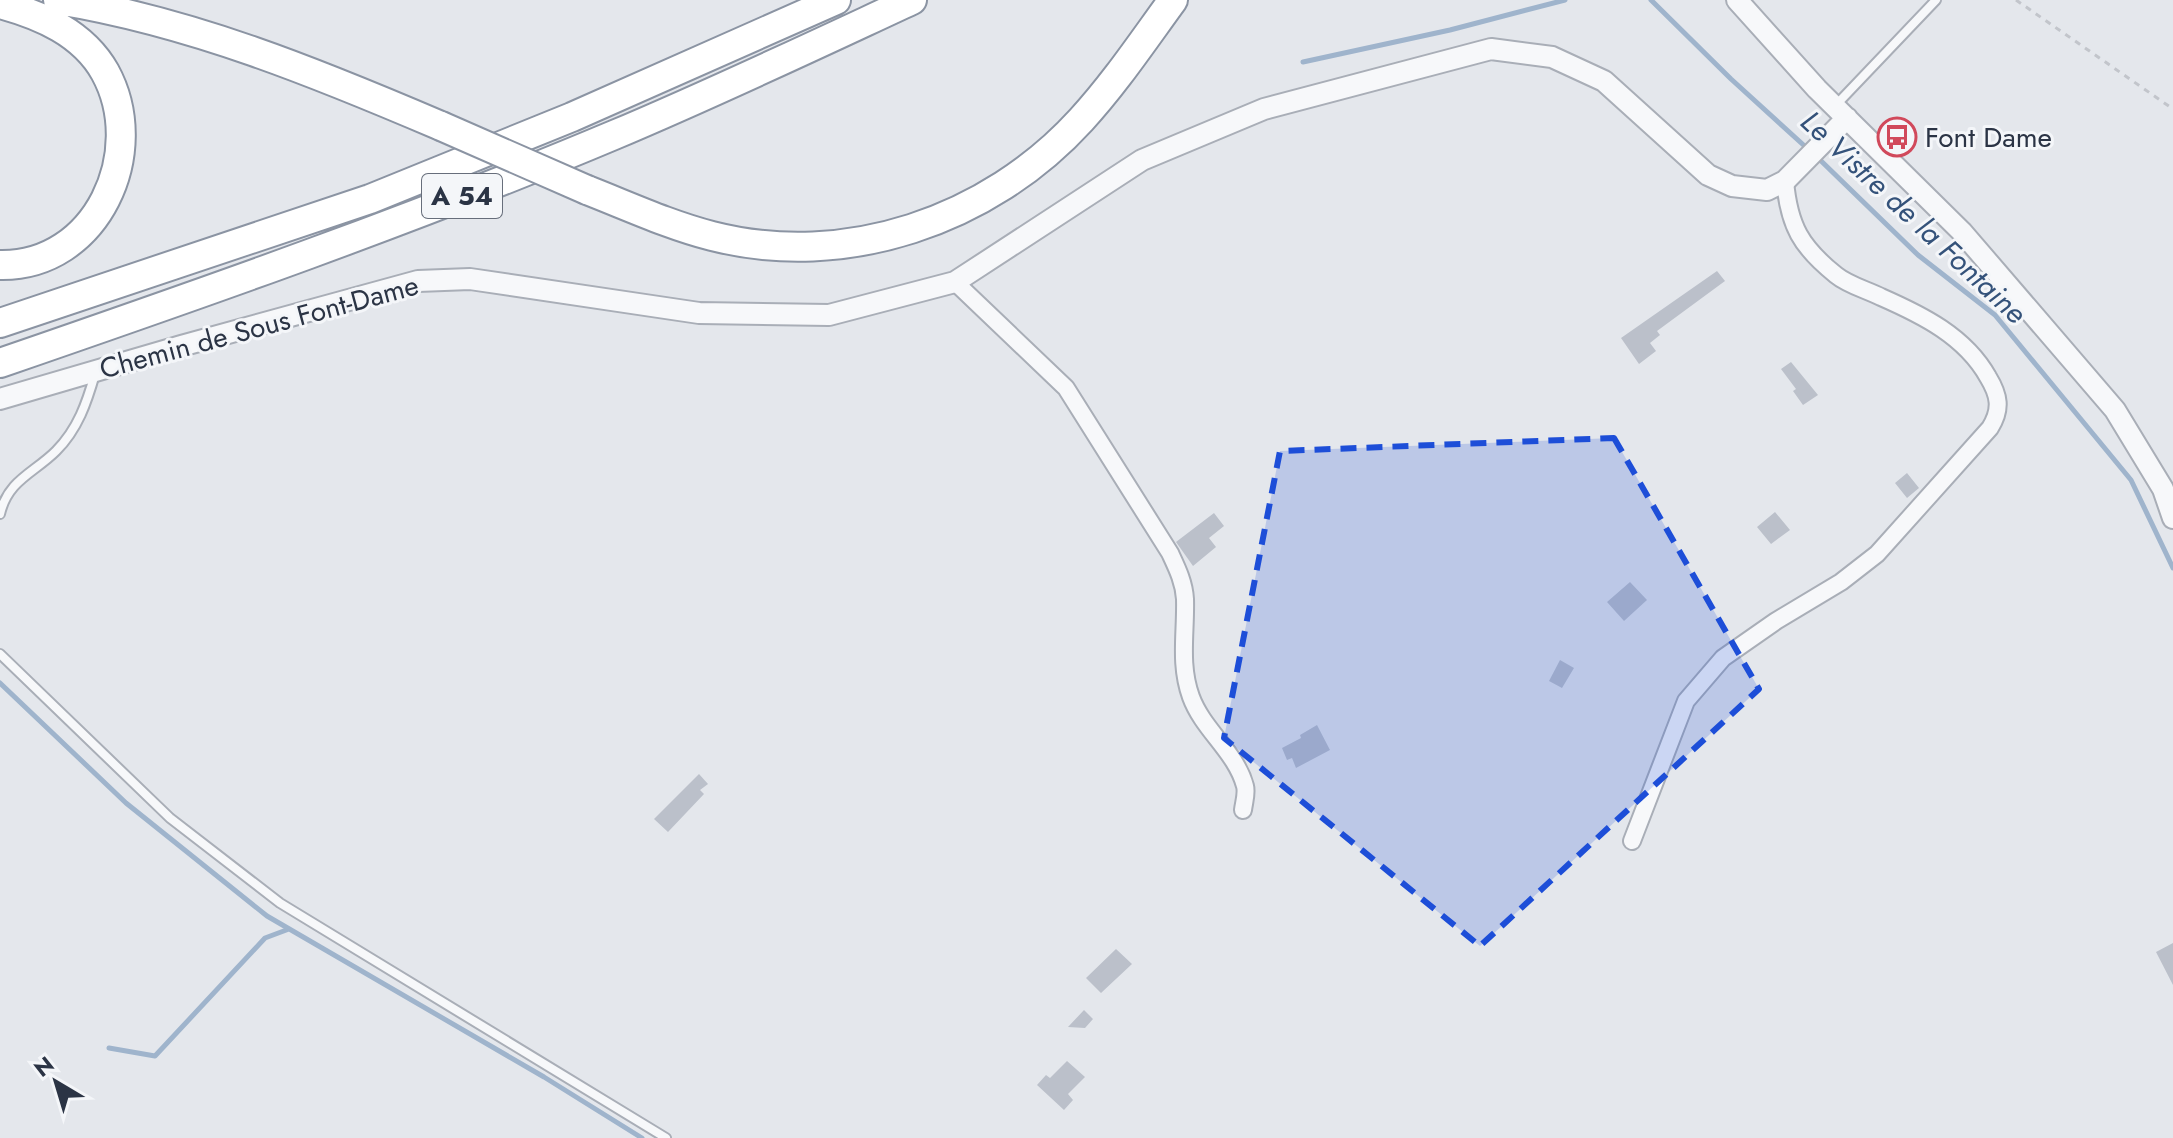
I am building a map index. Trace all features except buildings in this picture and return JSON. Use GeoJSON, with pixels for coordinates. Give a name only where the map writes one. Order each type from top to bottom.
{"type":"FeatureCollection","features":[{"type":"Feature","properties":{"kind":"highway"},"geometry":{"type":"LineString","coordinates":[[58,0],[182,28],[244,47],[343,85],[669,222],[748,243],[821,246],[891,236],[962,210],[993,193],[1045,155],[1081,120],[1173,0]]}},
{"type":"Feature","properties":{"kind":"highway","name":"A 54"},"geometry":{"type":"LineString","coordinates":[[0,323],[385,194],[598,106],[836,0]]}},
{"type":"Feature","properties":{"kind":"highway","name":"A 54"},"geometry":{"type":"LineString","coordinates":[[0,363],[258,273],[491,185],[669,111],[912,0]]}},
{"type":"Feature","properties":{"kind":"highway"},"geometry":{"type":"LineString","coordinates":[[0,4],[54,23],[82,45],[104,71],[120,115],[117,167],[106,202],[87,227],[67,246],[38,258],[0,265]]}},
{"type":"Feature","properties":{"kind":"street"},"geometry":{"type":"LineString","coordinates":[[1737,0],[1841,112],[1962,232],[2115,410],[2163,489],[2173,518]]}},
{"type":"Feature","properties":{"kind":"street","name":"Chemin de Sous Font-Dame"},"geometry":{"type":"LineString","coordinates":[[0,399],[418,281],[470,279],[699,313],[829,315],[955,282],[1142,160],[1264,109],[1491,49],[1552,57],[1604,81],[1708,175],[1732,186],[1767,190],[1785,181]]}},
{"type":"Feature","properties":{"kind":"street"},"geometry":{"type":"LineString","coordinates":[[1632,841],[1686,701],[1723,658],[1776,621],[1841,582],[1877,554],[1998,416],[1998,393],[1981,364],[1947,331],[1908,309],[1838,277],[1796,234],[1787,206],[1785,181],[1828,139],[1841,112]]}},
{"type":"Feature","properties":{"kind":"street"},"geometry":{"type":"LineString","coordinates":[[955,282],[1066,388],[1170,553],[1185,597],[1183,659],[1191,695],[1202,720],[1238,768],[1246,789],[1243,810]]}},
{"type":"Feature","properties":{"kind":"lane"},"geometry":{"type":"LineString","coordinates":[[1841,112],[1936,0]]}},
{"type":"Feature","properties":{"kind":"lane"},"geometry":{"type":"LineString","coordinates":[[0,514],[4,498],[23,477],[55,452],[71,433],[86,406],[96,370]]}},
{"type":"Feature","properties":{"kind":"lane"},"geometry":{"type":"LineString","coordinates":[[0,654],[170,818],[280,903],[666,1138]]}},
{"type":"Feature","properties":{"kind":"path"},"geometry":{"type":"LineString","coordinates":[[2016,0],[2173,109]]}},
{"type":"Feature","properties":{"kind":"highlighted area"},"geometry":{"type":"Polygon","coordinates":[[[1614,438],[1759,689],[1480,946],[1224,738],[1280,451],[1614,438]]]}},
{"type":"Feature","properties":{"kind":"waterway"},"geometry":{"type":"LineString","coordinates":[[1303,62],[1450,30],[1565,0]]}},
{"type":"Feature","properties":{"kind":"waterway","name":"Le Vistre de la Fontaine"},"geometry":{"type":"LineString","coordinates":[[1651,0],[1809,150]]}},
{"type":"Feature","properties":{"kind":"waterway","name":"Le Vistre de la Fontaine"},"geometry":{"type":"LineString","coordinates":[[1817,157],[1918,255],[1995,315],[2131,480],[2173,568]]}},
{"type":"Feature","properties":{"kind":"waterway"},"geometry":{"type":"LineString","coordinates":[[0,683],[126,803],[267,916],[544,1077],[642,1138]]}},
{"type":"Feature","properties":{"kind":"waterway"},"geometry":{"type":"LineString","coordinates":[[109,1048],[155,1056],[265,938],[289,929]]}},
{"type":"Feature","properties":{"kind":"place","name":"Font Dame"},"geometry":{"type":"Point","coordinates":[1897,137]}}]}
